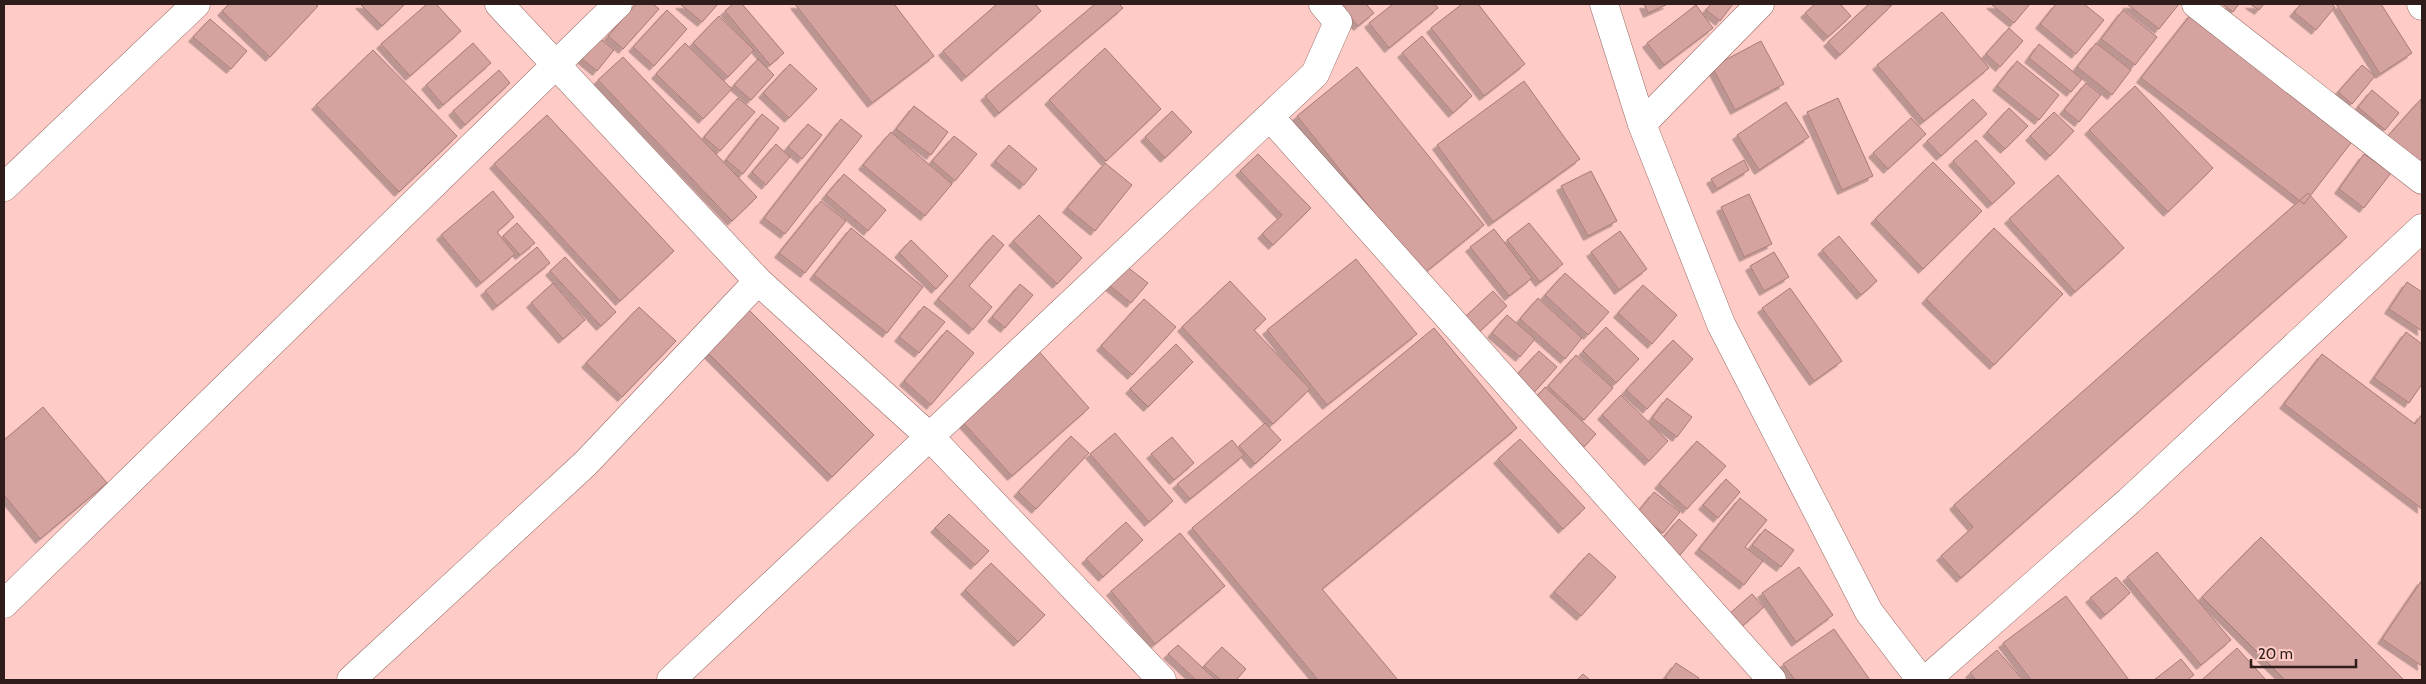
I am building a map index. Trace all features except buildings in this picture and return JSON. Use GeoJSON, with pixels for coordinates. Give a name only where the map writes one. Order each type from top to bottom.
{"type":"FeatureCollection","features":[{"type":"Feature","properties":{"kind":"street"},"geometry":{"type":"LineString","coordinates":[[4,187],[196,4]]}},
{"type":"Feature","properties":{"kind":"street"},"geometry":{"type":"LineString","coordinates":[[499,4],[758,281],[930,437],[1162,680]]}},
{"type":"Feature","properties":{"kind":"street"},"geometry":{"type":"LineString","coordinates":[[4,604],[554,64],[618,4]]}},
{"type":"Feature","properties":{"kind":"street"},"geometry":{"type":"LineString","coordinates":[[671,680],[1315,74],[1338,22],[1323,4]]}},
{"type":"Feature","properties":{"kind":"street"},"geometry":{"type":"LineString","coordinates":[[1604,4],[1642,124],[1721,324],[1869,612],[1921,680]]}},
{"type":"Feature","properties":{"kind":"street"},"geometry":{"type":"LineString","coordinates":[[1642,124],[1760,4]]}},
{"type":"Feature","properties":{"kind":"street"},"geometry":{"type":"LineString","coordinates":[[2196,4],[2422,180]]}},
{"type":"Feature","properties":{"kind":"street"},"geometry":{"type":"LineString","coordinates":[[1270,117],[1772,680]]}},
{"type":"Feature","properties":{"kind":"street"},"geometry":{"type":"LineString","coordinates":[[1926,680],[2129,501],[2422,228]]}},
{"type":"Feature","properties":{"kind":"street"},"geometry":{"type":"LineString","coordinates":[[351,680],[586,463],[758,281]]}}]}
